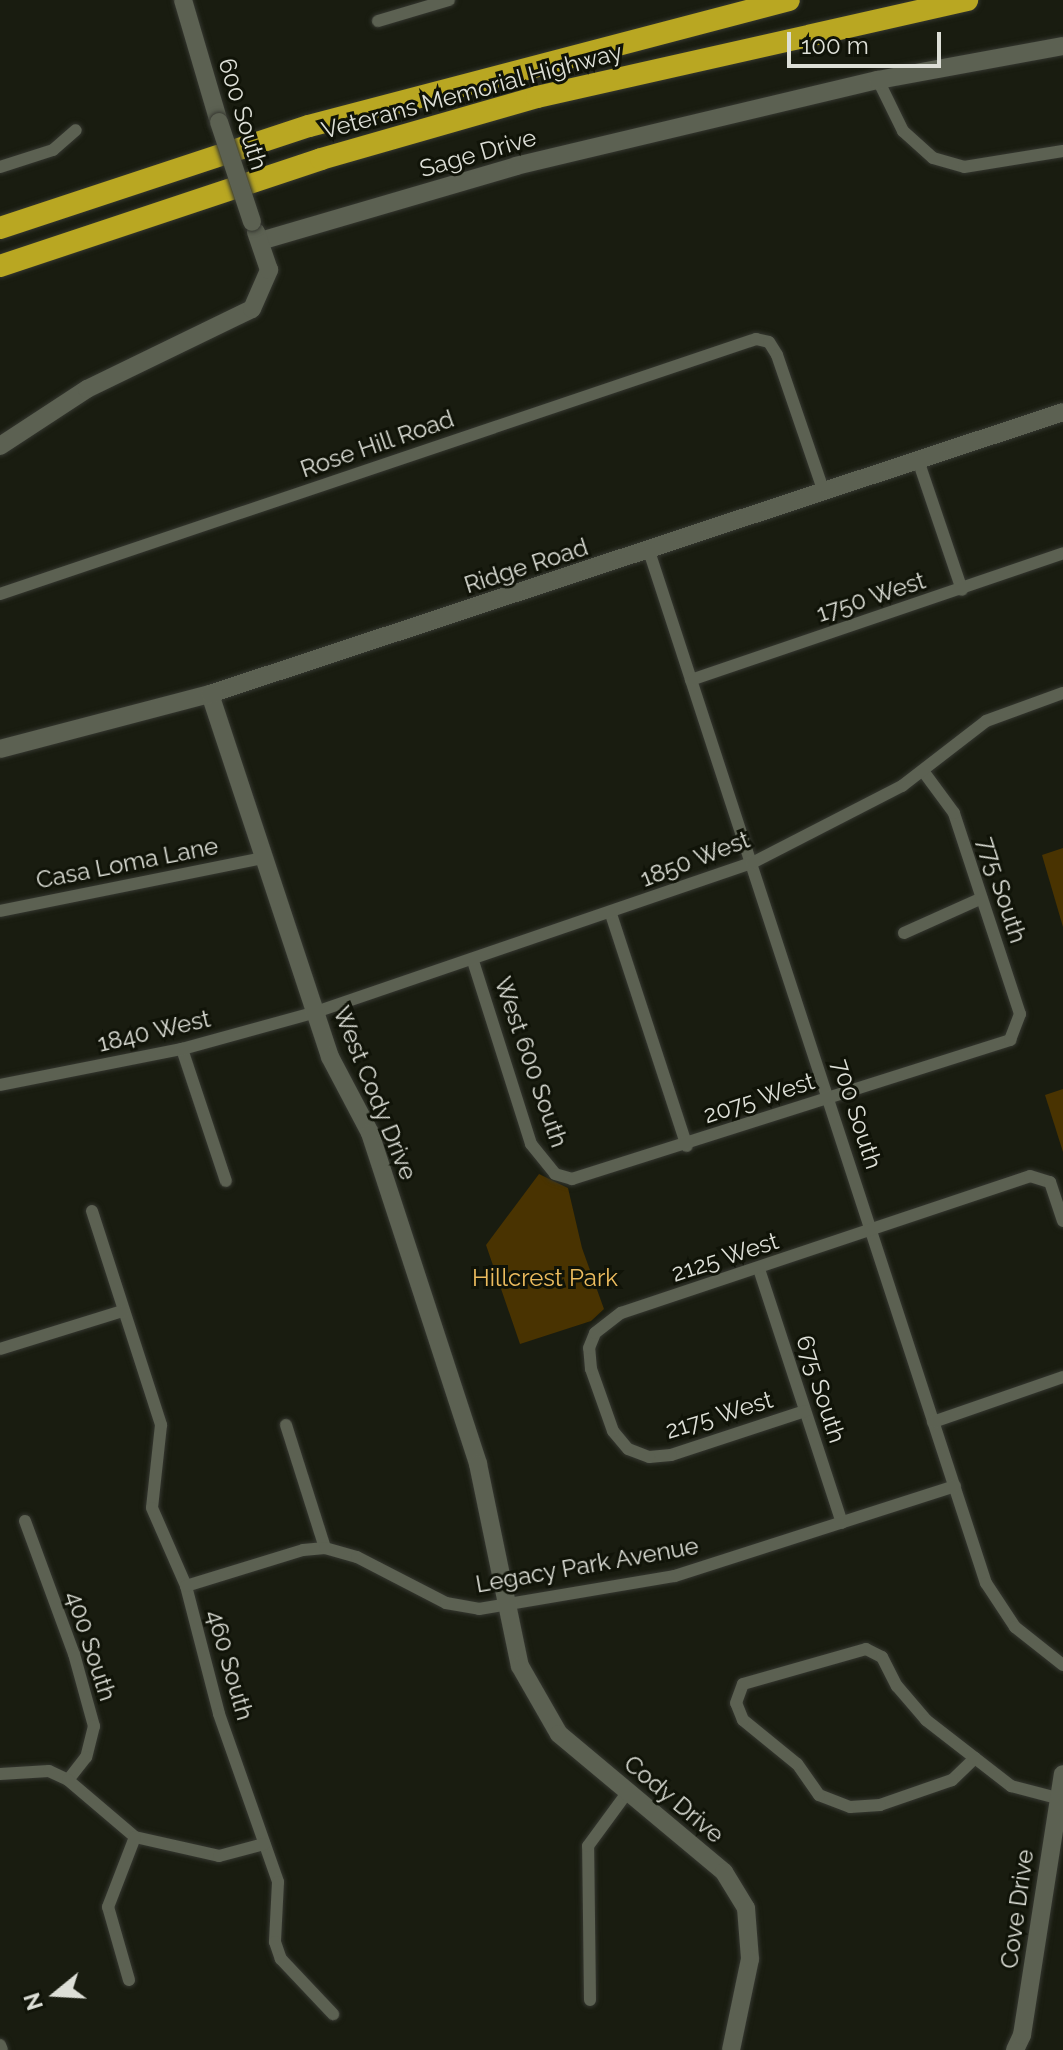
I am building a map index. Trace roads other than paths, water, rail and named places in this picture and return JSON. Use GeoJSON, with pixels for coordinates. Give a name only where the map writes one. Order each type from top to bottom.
{"type":"FeatureCollection","features":[{"type":"Feature","properties":{"kind":"highway","name":"Veterans Memorial Highway"},"geometry":{"type":"LineString","coordinates":[[0,228],[309,126],[789,0]]}},
{"type":"Feature","properties":{"kind":"highway","name":"Veterans Memorial Highway"},"geometry":{"type":"LineString","coordinates":[[0,266],[321,159],[537,97],[967,0]]}},
{"type":"Feature","properties":{"kind":"street","name":"600 South"},"geometry":{"type":"LineString","coordinates":[[183,0],[219,122],[260,241]]}},
{"type":"Feature","properties":{"kind":"street"},"geometry":{"type":"LineString","coordinates":[[378,21],[449,0]]}},
{"type":"Feature","properties":{"kind":"street","name":"Sage Drive"},"geometry":{"type":"LineString","coordinates":[[260,241],[516,166],[878,80],[1063,46]]}},
{"type":"Feature","properties":{"kind":"street"},"geometry":{"type":"LineString","coordinates":[[878,80],[903,131],[933,158],[964,167],[1063,151]]}},
{"type":"Feature","properties":{"kind":"street"},"geometry":{"type":"LineString","coordinates":[[0,167],[53,150],[76,130]]}},
{"type":"Feature","properties":{"kind":"street"},"geometry":{"type":"LineString","coordinates":[[0,446],[87,389],[252,309],[264,290],[269,270],[260,241]]}},
{"type":"Feature","properties":{"kind":"street","name":"Rose Hill Road"},"geometry":{"type":"LineString","coordinates":[[0,594],[756,339],[769,342],[824,492]]}},
{"type":"Feature","properties":{"kind":"street","name":"Ridge Road"},"geometry":{"type":"LineString","coordinates":[[0,749],[210,694],[1063,412]]}},
{"type":"Feature","properties":{"kind":"street"},"geometry":{"type":"LineString","coordinates":[[918,460],[962,590]]}},
{"type":"Feature","properties":{"kind":"street","name":"700 South"},"geometry":{"type":"LineString","coordinates":[[649,551],[933,1422],[1000,1609],[1063,1665]]}},
{"type":"Feature","properties":{"kind":"street","name":"1750 West"},"geometry":{"type":"LineString","coordinates":[[691,680],[1063,553]]}},
{"type":"Feature","properties":{"kind":"street","name":"1850 West"},"geometry":{"type":"LineString","coordinates":[[316,1012],[611,914],[752,863],[923,771],[986,721],[1063,693]]}},
{"type":"Feature","properties":{"kind":"street","name":"West Cody Drive"},"geometry":{"type":"LineString","coordinates":[[210,694],[330,1057],[370,1133],[478,1464],[503,1606]]}},
{"type":"Feature","properties":{"kind":"street","name":"775 South"},"geometry":{"type":"LineString","coordinates":[[923,771],[954,813],[1020,1014],[1018,1031]]}},
{"type":"Feature","properties":{"kind":"street","name":"Casa Loma Lane"},"geometry":{"type":"LineString","coordinates":[[0,911],[263,858]]}},
{"type":"Feature","properties":{"kind":"street"},"geometry":{"type":"LineString","coordinates":[[904,933],[982,898]]}},
{"type":"Feature","properties":{"kind":"street"},"geometry":{"type":"LineString","coordinates":[[611,914],[687,1146]]}},
{"type":"Feature","properties":{"kind":"street","name":"West 600 South"},"geometry":{"type":"LineString","coordinates":[[473,961],[531,1144],[555,1174]]}},
{"type":"Feature","properties":{"kind":"street","name":"1840 West"},"geometry":{"type":"LineString","coordinates":[[0,1085],[182,1049],[316,1012]]}},
{"type":"Feature","properties":{"kind":"street","name":"2075 West"},"geometry":{"type":"LineString","coordinates":[[555,1174],[588,1177],[1010,1040],[1018,1031]]}},
{"type":"Feature","properties":{"kind":"street"},"geometry":{"type":"LineString","coordinates":[[182,1049],[226,1181]]}},
{"type":"Feature","properties":{"kind":"street","name":"2125 West"},"geometry":{"type":"LineString","coordinates":[[595,1333],[621,1313],[1030,1176],[1050,1182],[1063,1221]]}},
{"type":"Feature","properties":{"kind":"street","name":"460 South"},"geometry":{"type":"LineString","coordinates":[[92,1211],[161,1425],[152,1508],[186,1586],[219,1714],[278,1882],[274,1924],[281,1959],[315,1989],[333,2014]]}},
{"type":"Feature","properties":{"kind":"street","name":"675 South"},"geometry":{"type":"LineString","coordinates":[[759,1269],[842,1523]]}},
{"type":"Feature","properties":{"kind":"street"},"geometry":{"type":"LineString","coordinates":[[0,1349],[123,1311]]}},
{"type":"Feature","properties":{"kind":"street","name":"2175 West"},"geometry":{"type":"LineString","coordinates":[[595,1333],[589,1348],[591,1369],[613,1431],[628,1449],[649,1457],[805,1411]]}},
{"type":"Feature","properties":{"kind":"street"},"geometry":{"type":"LineString","coordinates":[[933,1422],[1063,1377]]}},
{"type":"Feature","properties":{"kind":"street"},"geometry":{"type":"LineString","coordinates":[[286,1425],[325,1548]]}},
{"type":"Feature","properties":{"kind":"street","name":"Legacy Park Avenue"},"geometry":{"type":"LineString","coordinates":[[186,1586],[303,1550],[325,1548],[357,1557],[461,1608],[503,1606],[675,1576],[955,1486]]}},
{"type":"Feature","properties":{"kind":"street","name":"400 South"},"geometry":{"type":"LineString","coordinates":[[25,1521],[74,1654],[94,1726],[86,1757],[68,1780]]}},
{"type":"Feature","properties":{"kind":"street","name":"Cody Drive"},"geometry":{"type":"LineString","coordinates":[[503,1606],[520,1666],[559,1734],[724,1872],[746,1908],[750,1959],[731,2050]]}},
{"type":"Feature","properties":{"kind":"street"},"geometry":{"type":"LineString","coordinates":[[975,1758],[952,1780],[880,1805],[850,1807],[819,1795],[797,1764],[743,1720],[736,1703],[743,1684],[866,1649],[882,1657],[926,1720],[975,1758],[1011,1786],[1057,1798]]}},
{"type":"Feature","properties":{"kind":"street"},"geometry":{"type":"LineString","coordinates":[[0,1774],[29,1768],[68,1780],[135,1837],[219,1856],[264,1844]]}},
{"type":"Feature","properties":{"kind":"street","name":"Cove Drive"},"geometry":{"type":"LineString","coordinates":[[1015,2050],[1022,2035],[1063,1774]]}},
{"type":"Feature","properties":{"kind":"street"},"geometry":{"type":"LineString","coordinates":[[590,2000],[588,1846],[627,1793]]}},
{"type":"Feature","properties":{"kind":"street"},"geometry":{"type":"LineString","coordinates":[[129,1980],[108,1907],[135,1837]]}},
{"type":"Feature","properties":{"kind":"park label","name":"Hillcrest Park"},"geometry":{"type":"Point","coordinates":[545,1278]}}]}
